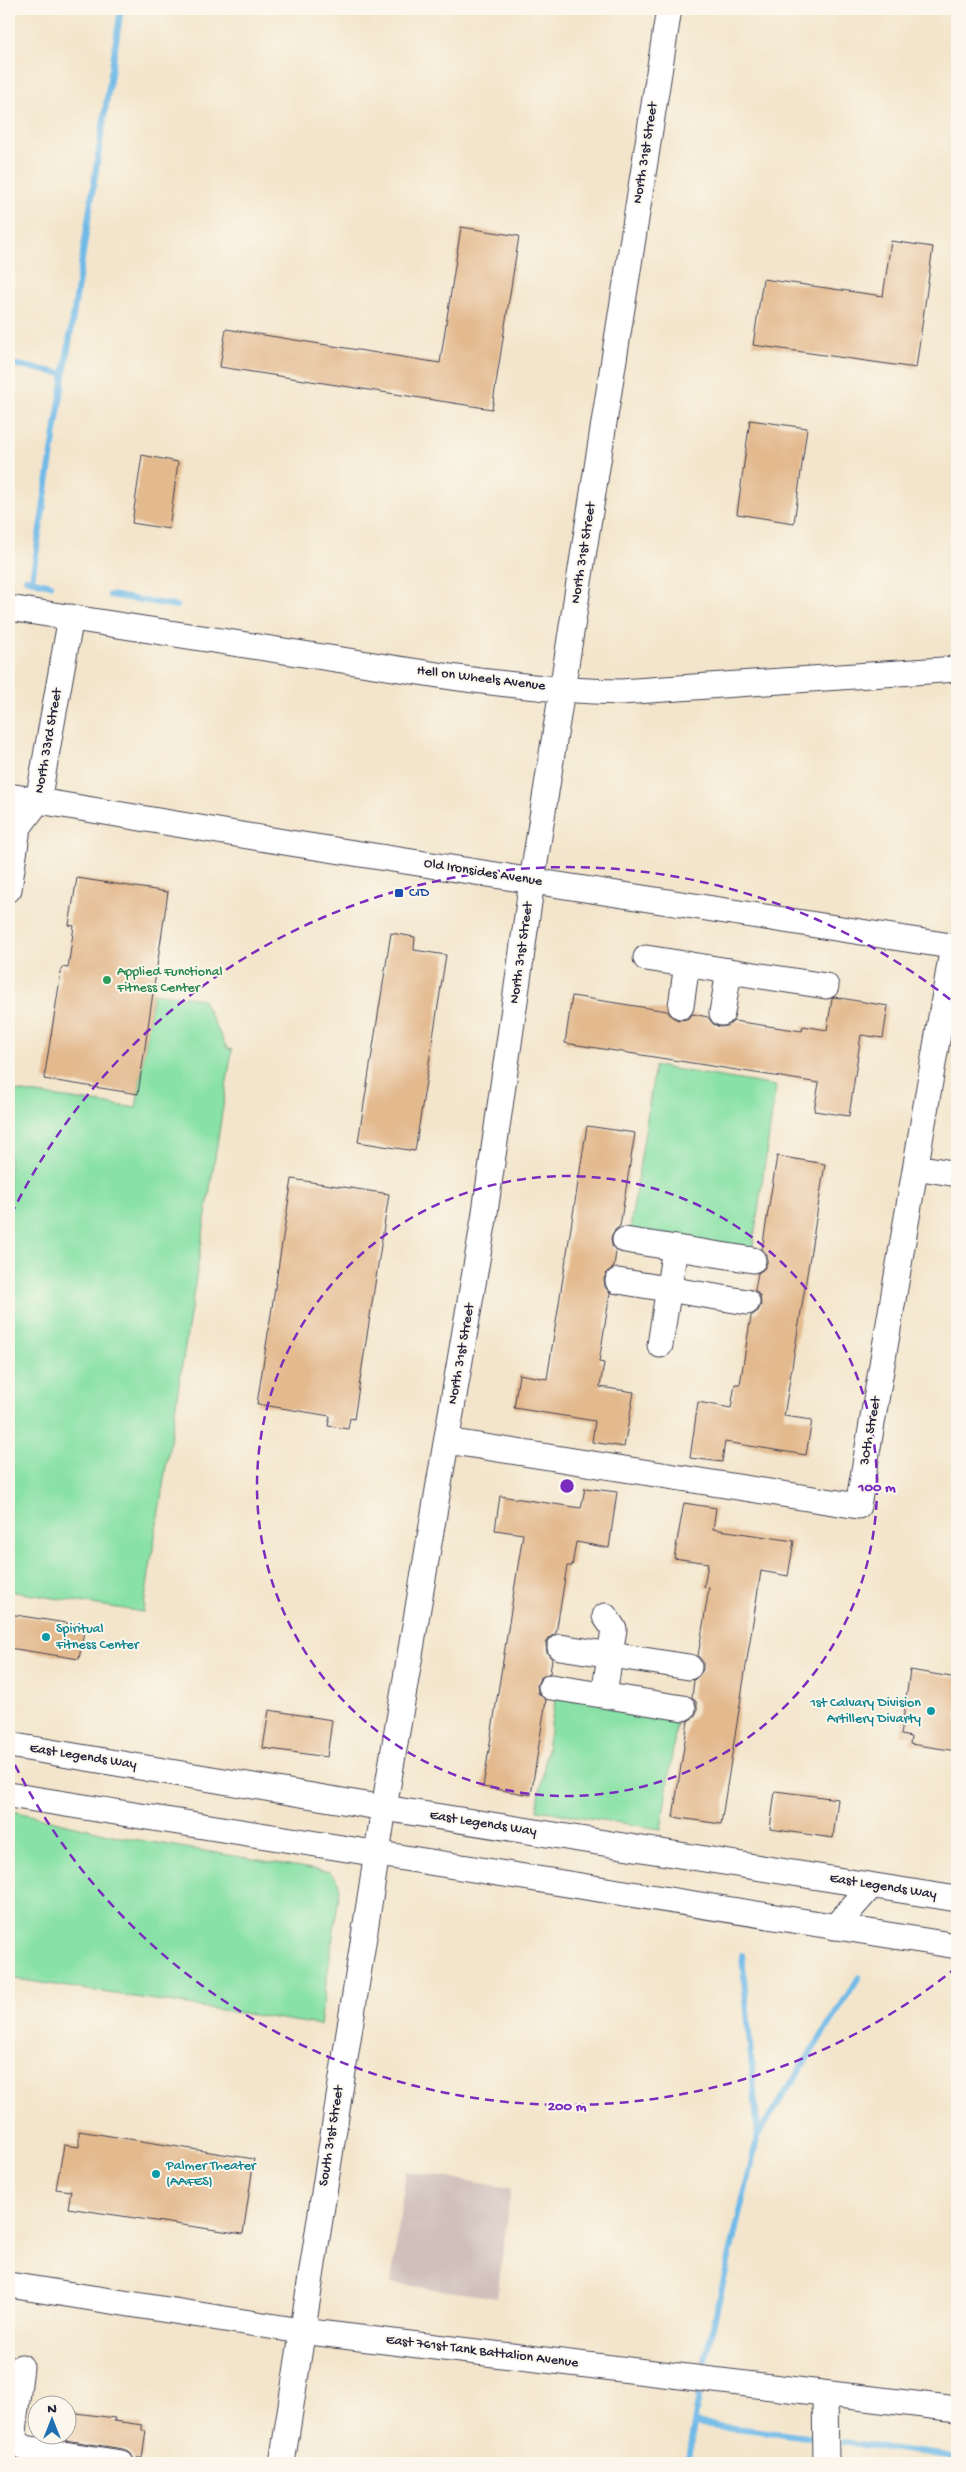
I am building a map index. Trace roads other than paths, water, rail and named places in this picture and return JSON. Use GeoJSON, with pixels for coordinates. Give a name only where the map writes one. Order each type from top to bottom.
{"type":"FeatureCollection","features":[{"type":"Feature","properties":{"kind":"street","name":"North 31st Street"},"geometry":{"type":"LineString","coordinates":[[384,1808],[484,1220],[532,881],[668,9]]}},
{"type":"Feature","properties":{"kind":"street","name":"Hell on Wheels Avenue"},"geometry":{"type":"LineString","coordinates":[[9,608],[451,676],[562,689],[621,692],[957,669]]}},
{"type":"Feature","properties":{"kind":"street","name":"North 33rd Street"},"geometry":{"type":"LineString","coordinates":[[9,889],[18,828],[38,801],[71,617]]}},
{"type":"Feature","properties":{"kind":"street","name":"Old Ironsides Avenue"},"geometry":{"type":"LineString","coordinates":[[9,796],[532,881],[955,947]]}},
{"type":"Feature","properties":{"kind":"street","name":"30th Street"},"geometry":{"type":"LineString","coordinates":[[447,1441],[858,1506],[955,947]]}},
{"type":"Feature","properties":{"kind":"street"},"geometry":{"type":"LineString","coordinates":[[646,958],[826,986]]}},
{"type":"Feature","properties":{"kind":"street"},"geometry":{"type":"LineString","coordinates":[[681,1006],[687,964]]}},
{"type":"Feature","properties":{"kind":"street"},"geometry":{"type":"LineString","coordinates":[[722,1013],[730,971]]}},
{"type":"Feature","properties":{"kind":"street"},"geometry":{"type":"LineString","coordinates":[[916,1167],[957,1174]]}},
{"type":"Feature","properties":{"kind":"street"},"geometry":{"type":"LineString","coordinates":[[625,1240],[753,1260]]}},
{"type":"Feature","properties":{"kind":"street"},"geometry":{"type":"LineString","coordinates":[[660,1345],[674,1248]]}},
{"type":"Feature","properties":{"kind":"street"},"geometry":{"type":"LineString","coordinates":[[618,1281],[747,1302]]}},
{"type":"Feature","properties":{"kind":"street"},"geometry":{"type":"LineString","coordinates":[[604,1696],[614,1629],[605,1616]]}},
{"type":"Feature","properties":{"kind":"street"},"geometry":{"type":"LineString","coordinates":[[560,1647],[689,1667]]}},
{"type":"Feature","properties":{"kind":"street"},"geometry":{"type":"LineString","coordinates":[[551,1687],[683,1708]]}},
{"type":"Feature","properties":{"kind":"street","name":"East Legends Way"},"geometry":{"type":"LineString","coordinates":[[9,1745],[384,1808],[957,1898]]}},
{"type":"Feature","properties":{"kind":"street"},"geometry":{"type":"LineString","coordinates":[[9,1795],[957,1946]]}},
{"type":"Feature","properties":{"kind":"street","name":"South 31st Street"},"geometry":{"type":"LineString","coordinates":[[282,2463],[301,2331],[384,1808]]}},
{"type":"Feature","properties":{"kind":"street"},"geometry":{"type":"LineString","coordinates":[[835,1927],[871,1886]]}},
{"type":"Feature","properties":{"kind":"street","name":"East 761st Tank Battalion Avenue"},"geometry":{"type":"LineString","coordinates":[[9,2285],[301,2331],[957,2409]]}},
{"type":"Feature","properties":{"kind":"street"},"geometry":{"type":"LineString","coordinates":[[21,2367],[13,2432],[18,2443],[25,2448],[121,2463]]}},
{"type":"Feature","properties":{"kind":"street"},"geometry":{"type":"LineString","coordinates":[[824,2394],[826,2463]]}},
{"type":"Feature","properties":{"kind":"waterway"},"geometry":{"type":"LineString","coordinates":[[32,580],[121,9]]}},
{"type":"Feature","properties":{"kind":"waterway"},"geometry":{"type":"LineString","coordinates":[[12,364],[64,374]]}},
{"type":"Feature","properties":{"kind":"waterway"},"geometry":{"type":"LineString","coordinates":[[26,579],[51,585]]}},
{"type":"Feature","properties":{"kind":"waterway"},"geometry":{"type":"LineString","coordinates":[[110,595],[176,606]]}},
{"type":"Feature","properties":{"kind":"waterway"},"geometry":{"type":"LineString","coordinates":[[705,2360],[758,2135],[742,1955]]}},
{"type":"Feature","properties":{"kind":"waterway"},"geometry":{"type":"LineString","coordinates":[[758,2135],[859,1977]]}},
{"type":"Feature","properties":{"kind":"waterway"},"geometry":{"type":"LineString","coordinates":[[687,2463],[699,2396]]}},
{"type":"Feature","properties":{"kind":"waterway"},"geometry":{"type":"LineString","coordinates":[[694,2423],[808,2437]]}},
{"type":"Feature","properties":{"kind":"waterway"},"geometry":{"type":"LineString","coordinates":[[843,2442],[957,2457]]}},
{"type":"Feature","properties":{"kind":"place","name":"CID"},"geometry":{"type":"Point","coordinates":[399,893]}},
{"type":"Feature","properties":{"kind":"place","name":"Applied Functional Fitness Center"},"geometry":{"type":"Point","coordinates":[107,980]}},
{"type":"Feature","properties":{"kind":"place","name":"Spiritual Fitness Center"},"geometry":{"type":"Point","coordinates":[46,1637]}},
{"type":"Feature","properties":{"kind":"place","name":"1st Calvary Division Artillery Divarty"},"geometry":{"type":"Point","coordinates":[931,1711]}},
{"type":"Feature","properties":{"kind":"place","name":"Palmer Theater (AAFES)"},"geometry":{"type":"Point","coordinates":[156,2174]}}]}
